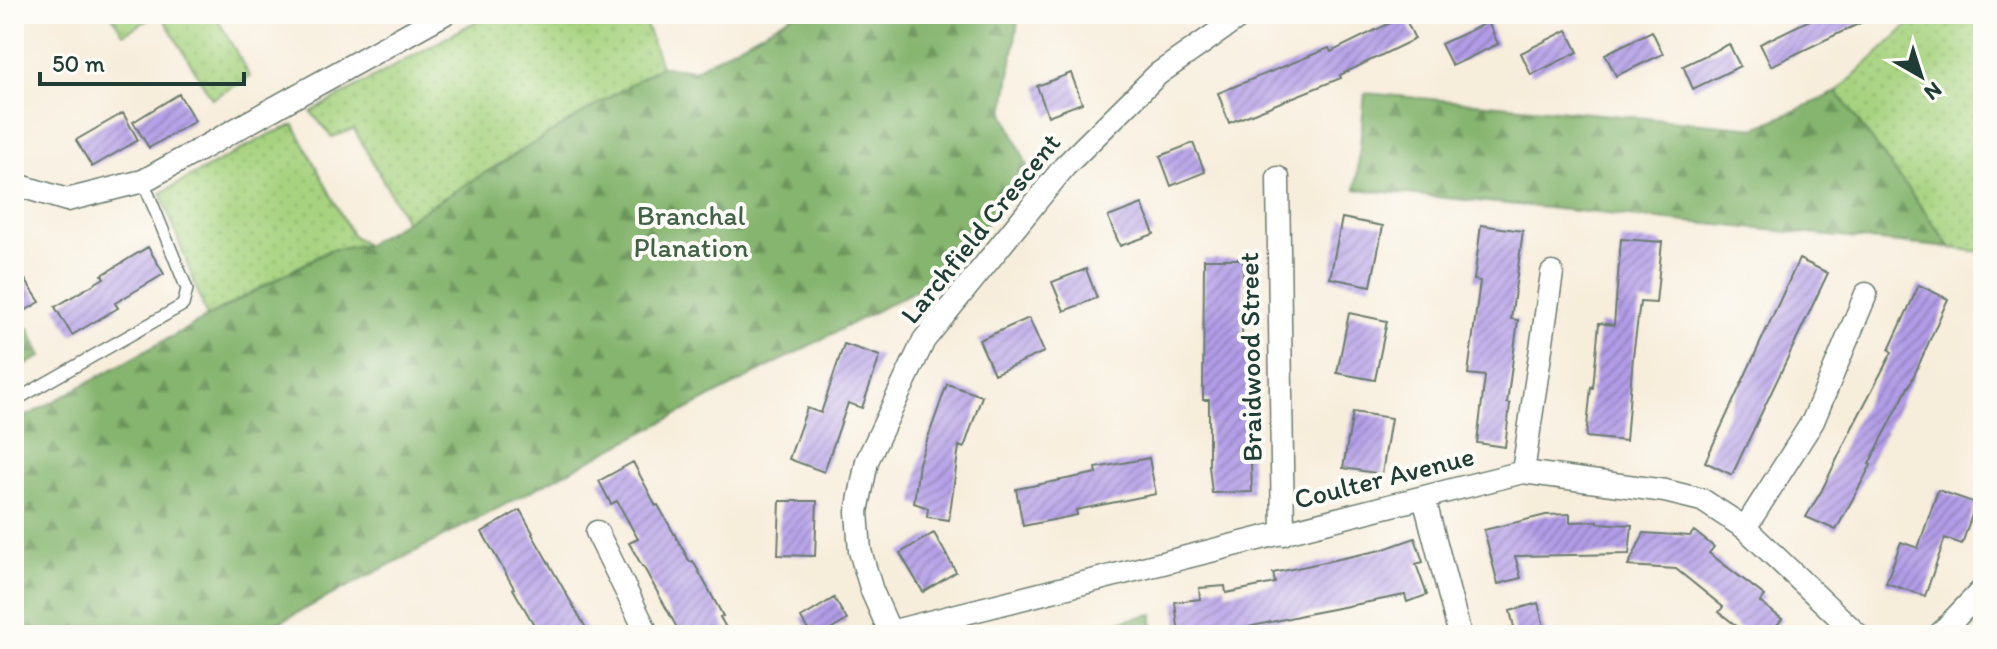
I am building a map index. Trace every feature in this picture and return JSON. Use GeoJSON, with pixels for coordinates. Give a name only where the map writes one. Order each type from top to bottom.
{"type":"FeatureCollection","features":[{"type":"Feature","properties":{"kind":"street"},"geometry":{"type":"LineString","coordinates":[[14,184],[67,200],[143,181],[444,14]]}},
{"type":"Feature","properties":{"kind":"street","name":"Larchfield Crescent"},"geometry":{"type":"LineString","coordinates":[[888,634],[860,551],[857,512],[867,461],[924,340],[1065,166],[1158,74],[1244,14]]}},
{"type":"Feature","properties":{"kind":"street","name":"Braidwood Street"},"geometry":{"type":"LineString","coordinates":[[1278,178],[1283,534]]}},
{"type":"Feature","properties":{"kind":"street"},"geometry":{"type":"LineString","coordinates":[[1523,472],[1552,273]]}},
{"type":"Feature","properties":{"kind":"street"},"geometry":{"type":"LineString","coordinates":[[1745,528],[1813,421],[1866,294]]}},
{"type":"Feature","properties":{"kind":"street","name":"Coulter Avenue"},"geometry":{"type":"LineString","coordinates":[[888,634],[1523,472],[1702,500],[1745,528],[1858,635]]}},
{"type":"Feature","properties":{"kind":"street"},"geometry":{"type":"LineString","coordinates":[[1424,498],[1460,635]]}},
{"type":"Feature","properties":{"kind":"street"},"geometry":{"type":"LineString","coordinates":[[597,532],[648,635]]}},
{"type":"Feature","properties":{"kind":"street"},"geometry":{"type":"LineString","coordinates":[[1939,635],[1983,589]]}},
{"type":"Feature","properties":{"kind":"lane"},"geometry":{"type":"LineString","coordinates":[[14,401],[183,305],[187,289],[143,181]]}},
{"type":"Feature","properties":{"kind":"green space"},"geometry":{"type":"Polygon","coordinates":[[[111,14],[159,14],[123,34],[111,14]]]}},
{"type":"Feature","properties":{"kind":"green space"},"geometry":{"type":"Polygon","coordinates":[[[161,14],[215,14],[250,77],[212,99],[161,14]]]}},
{"type":"Feature","properties":{"kind":"green space"},"geometry":{"type":"Polygon","coordinates":[[[489,14],[642,14],[661,66],[406,221],[354,129],[332,137],[311,112],[489,14]]]}},
{"type":"Feature","properties":{"kind":"green space","name":"Branchal Planation"},"geometry":{"type":"Polygon","coordinates":[[[795,14],[1019,14],[1004,113],[1030,172],[939,278],[255,635],[14,635],[14,423],[330,250],[366,245],[661,66],[694,70],[795,14]]]}},
{"type":"Feature","properties":{"kind":"green space"},"geometry":{"type":"Polygon","coordinates":[[[1920,14],[1983,14],[1983,252],[1951,248],[1837,92],[1920,14]]]}},
{"type":"Feature","properties":{"kind":"green space"},"geometry":{"type":"Polygon","coordinates":[[[1837,92],[1951,248],[1356,189],[1365,93],[1756,128],[1837,92]]]}},
{"type":"Feature","properties":{"kind":"green space"},"geometry":{"type":"Polygon","coordinates":[[[294,125],[352,235],[366,245],[329,250],[207,317],[161,193],[270,134],[294,125]]]}},
{"type":"Feature","properties":{"kind":"green space"},"geometry":{"type":"Polygon","coordinates":[[[14,327],[28,327],[42,356],[14,371],[14,327]]]}},
{"type":"Feature","properties":{"kind":"green space"},"geometry":{"type":"Polygon","coordinates":[[[1153,614],[1153,635],[1057,635],[1153,614]]]}},
{"type":"Feature","properties":{"kind":"building"},"geometry":{"type":"Polygon","coordinates":[[[1822,14],[1879,14],[1771,66],[1760,44],[1822,14]]]}},
{"type":"Feature","properties":{"kind":"building"},"geometry":{"type":"Polygon","coordinates":[[[1404,16],[1415,39],[1340,75],[1341,78],[1229,123],[1218,93],[1329,48],[1331,52],[1404,16]]]}},
{"type":"Feature","properties":{"kind":"building"},"geometry":{"type":"Polygon","coordinates":[[[1488,22],[1498,44],[1452,66],[1441,44],[1488,22]]]}},
{"type":"Feature","properties":{"kind":"building"},"geometry":{"type":"Polygon","coordinates":[[[1567,30],[1578,52],[1531,75],[1521,53],[1567,30]]]}},
{"type":"Feature","properties":{"kind":"building"},"geometry":{"type":"Polygon","coordinates":[[[1652,31],[1663,54],[1616,76],[1605,54],[1652,31]]]}},
{"type":"Feature","properties":{"kind":"building"},"geometry":{"type":"Polygon","coordinates":[[[1729,44],[1740,66],[1693,89],[1683,66],[1729,44]]]}},
{"type":"Feature","properties":{"kind":"building"},"geometry":{"type":"Polygon","coordinates":[[[1071,73],[1082,103],[1048,116],[1037,86],[1071,73]]]}},
{"type":"Feature","properties":{"kind":"building"},"geometry":{"type":"Polygon","coordinates":[[[179,94],[195,121],[149,148],[133,122],[179,94]]]}},
{"type":"Feature","properties":{"kind":"building"},"geometry":{"type":"Polygon","coordinates":[[[123,113],[138,140],[92,167],[76,140],[123,113]]]}},
{"type":"Feature","properties":{"kind":"building"},"geometry":{"type":"Polygon","coordinates":[[[1193,143],[1205,172],[1171,186],[1160,156],[1193,143]]]}},
{"type":"Feature","properties":{"kind":"building"},"geometry":{"type":"Polygon","coordinates":[[[1142,204],[1154,234],[1120,246],[1108,217],[1142,204]]]}},
{"type":"Feature","properties":{"kind":"building"},"geometry":{"type":"Polygon","coordinates":[[[1342,218],[1383,226],[1371,286],[1330,278],[1342,218]]]}},
{"type":"Feature","properties":{"kind":"building"},"geometry":{"type":"Polygon","coordinates":[[[1481,225],[1523,231],[1511,319],[1518,320],[1507,403],[1510,404],[1505,447],[1477,443],[1485,376],[1468,374],[1480,281],[1474,280],[1481,225]]]}},
{"type":"Feature","properties":{"kind":"building"},"geometry":{"type":"Polygon","coordinates":[[[1621,239],[1662,242],[1656,303],[1640,302],[1626,441],[1586,437],[1599,323],[1614,325],[1621,239]]]}},
{"type":"Feature","properties":{"kind":"building"},"geometry":{"type":"Polygon","coordinates":[[[148,247],[164,274],[115,303],[118,308],[72,335],[55,307],[148,247]]]}},
{"type":"Feature","properties":{"kind":"building"},"geometry":{"type":"Polygon","coordinates":[[[1204,259],[1243,259],[1242,343],[1248,343],[1246,435],[1250,435],[1252,492],[1212,493],[1209,400],[1203,400],[1204,259]]]}},
{"type":"Feature","properties":{"kind":"building"},"geometry":{"type":"Polygon","coordinates":[[[1799,259],[1828,273],[1732,475],[1705,462],[1799,259]]]}},
{"type":"Feature","properties":{"kind":"building"},"geometry":{"type":"Polygon","coordinates":[[[14,263],[40,302],[14,317],[14,263]]]}},
{"type":"Feature","properties":{"kind":"building"},"geometry":{"type":"Polygon","coordinates":[[[1086,269],[1097,298],[1064,311],[1052,282],[1086,269]]]}},
{"type":"Feature","properties":{"kind":"building"},"geometry":{"type":"Polygon","coordinates":[[[1919,285],[1948,299],[1871,465],[1836,530],[1806,517],[1892,352],[1889,350],[1919,285]]]}},
{"type":"Feature","properties":{"kind":"building"},"geometry":{"type":"Polygon","coordinates":[[[1349,313],[1387,321],[1375,380],[1337,373],[1349,313]]]}},
{"type":"Feature","properties":{"kind":"building"},"geometry":{"type":"Polygon","coordinates":[[[1029,318],[1044,352],[994,374],[979,340],[1029,318]]]}},
{"type":"Feature","properties":{"kind":"building"},"geometry":{"type":"Polygon","coordinates":[[[844,344],[880,356],[862,408],[848,403],[824,472],[789,459],[807,408],[821,413],[844,344]]]}},
{"type":"Feature","properties":{"kind":"building"},"geometry":{"type":"Polygon","coordinates":[[[947,384],[982,396],[964,448],[959,446],[949,520],[927,517],[928,508],[914,503],[919,463],[947,384]]]}},
{"type":"Feature","properties":{"kind":"building"},"geometry":{"type":"Polygon","coordinates":[[[1353,412],[1391,418],[1382,474],[1343,468],[1353,412]]]}},
{"type":"Feature","properties":{"kind":"building"},"geometry":{"type":"Polygon","coordinates":[[[1149,458],[1156,494],[1076,510],[1077,515],[1023,526],[1016,489],[1097,473],[1096,468],[1149,458]]]}},
{"type":"Feature","properties":{"kind":"building"},"geometry":{"type":"Polygon","coordinates":[[[633,462],[656,506],[690,562],[693,561],[730,635],[681,635],[629,543],[638,539],[617,501],[611,504],[599,481],[633,462]]]}},
{"type":"Feature","properties":{"kind":"building"},"geometry":{"type":"Polygon","coordinates":[[[1938,490],[1976,503],[1962,544],[1945,538],[1925,596],[1886,583],[1901,542],[1918,548],[1938,490]]]}},
{"type":"Feature","properties":{"kind":"building"},"geometry":{"type":"Polygon","coordinates":[[[780,501],[817,501],[815,556],[778,555],[780,501]]]}},
{"type":"Feature","properties":{"kind":"building"},"geometry":{"type":"Polygon","coordinates":[[[520,510],[590,635],[540,635],[513,589],[482,532],[520,510]]]}},
{"type":"Feature","properties":{"kind":"building"},"geometry":{"type":"Polygon","coordinates":[[[1570,514],[1570,522],[1632,525],[1629,554],[1515,556],[1521,578],[1498,584],[1484,530],[1546,515],[1570,514]]]}},
{"type":"Feature","properties":{"kind":"building"},"geometry":{"type":"Polygon","coordinates":[[[1694,531],[1714,547],[1709,553],[1765,596],[1760,602],[1782,619],[1769,635],[1748,635],[1719,612],[1723,607],[1676,569],[1628,566],[1644,533],[1690,536],[1694,531]]]}},
{"type":"Feature","properties":{"kind":"building"},"geometry":{"type":"Polygon","coordinates":[[[934,533],[956,572],[923,592],[900,553],[934,533]]]}},
{"type":"Feature","properties":{"kind":"building"},"geometry":{"type":"Polygon","coordinates":[[[1415,538],[1423,562],[1416,564],[1427,595],[1407,602],[1405,595],[1307,614],[1230,631],[1230,634],[1179,635],[1175,602],[1200,599],[1199,588],[1225,586],[1226,593],[1275,583],[1273,573],[1381,550],[1415,538]]]}},
{"type":"Feature","properties":{"kind":"building"},"geometry":{"type":"Polygon","coordinates":[[[834,598],[847,620],[822,635],[811,635],[801,618],[834,598]]]}},
{"type":"Feature","properties":{"kind":"building"},"geometry":{"type":"Polygon","coordinates":[[[1538,603],[1546,635],[1516,635],[1510,611],[1538,603]]]}}]}
